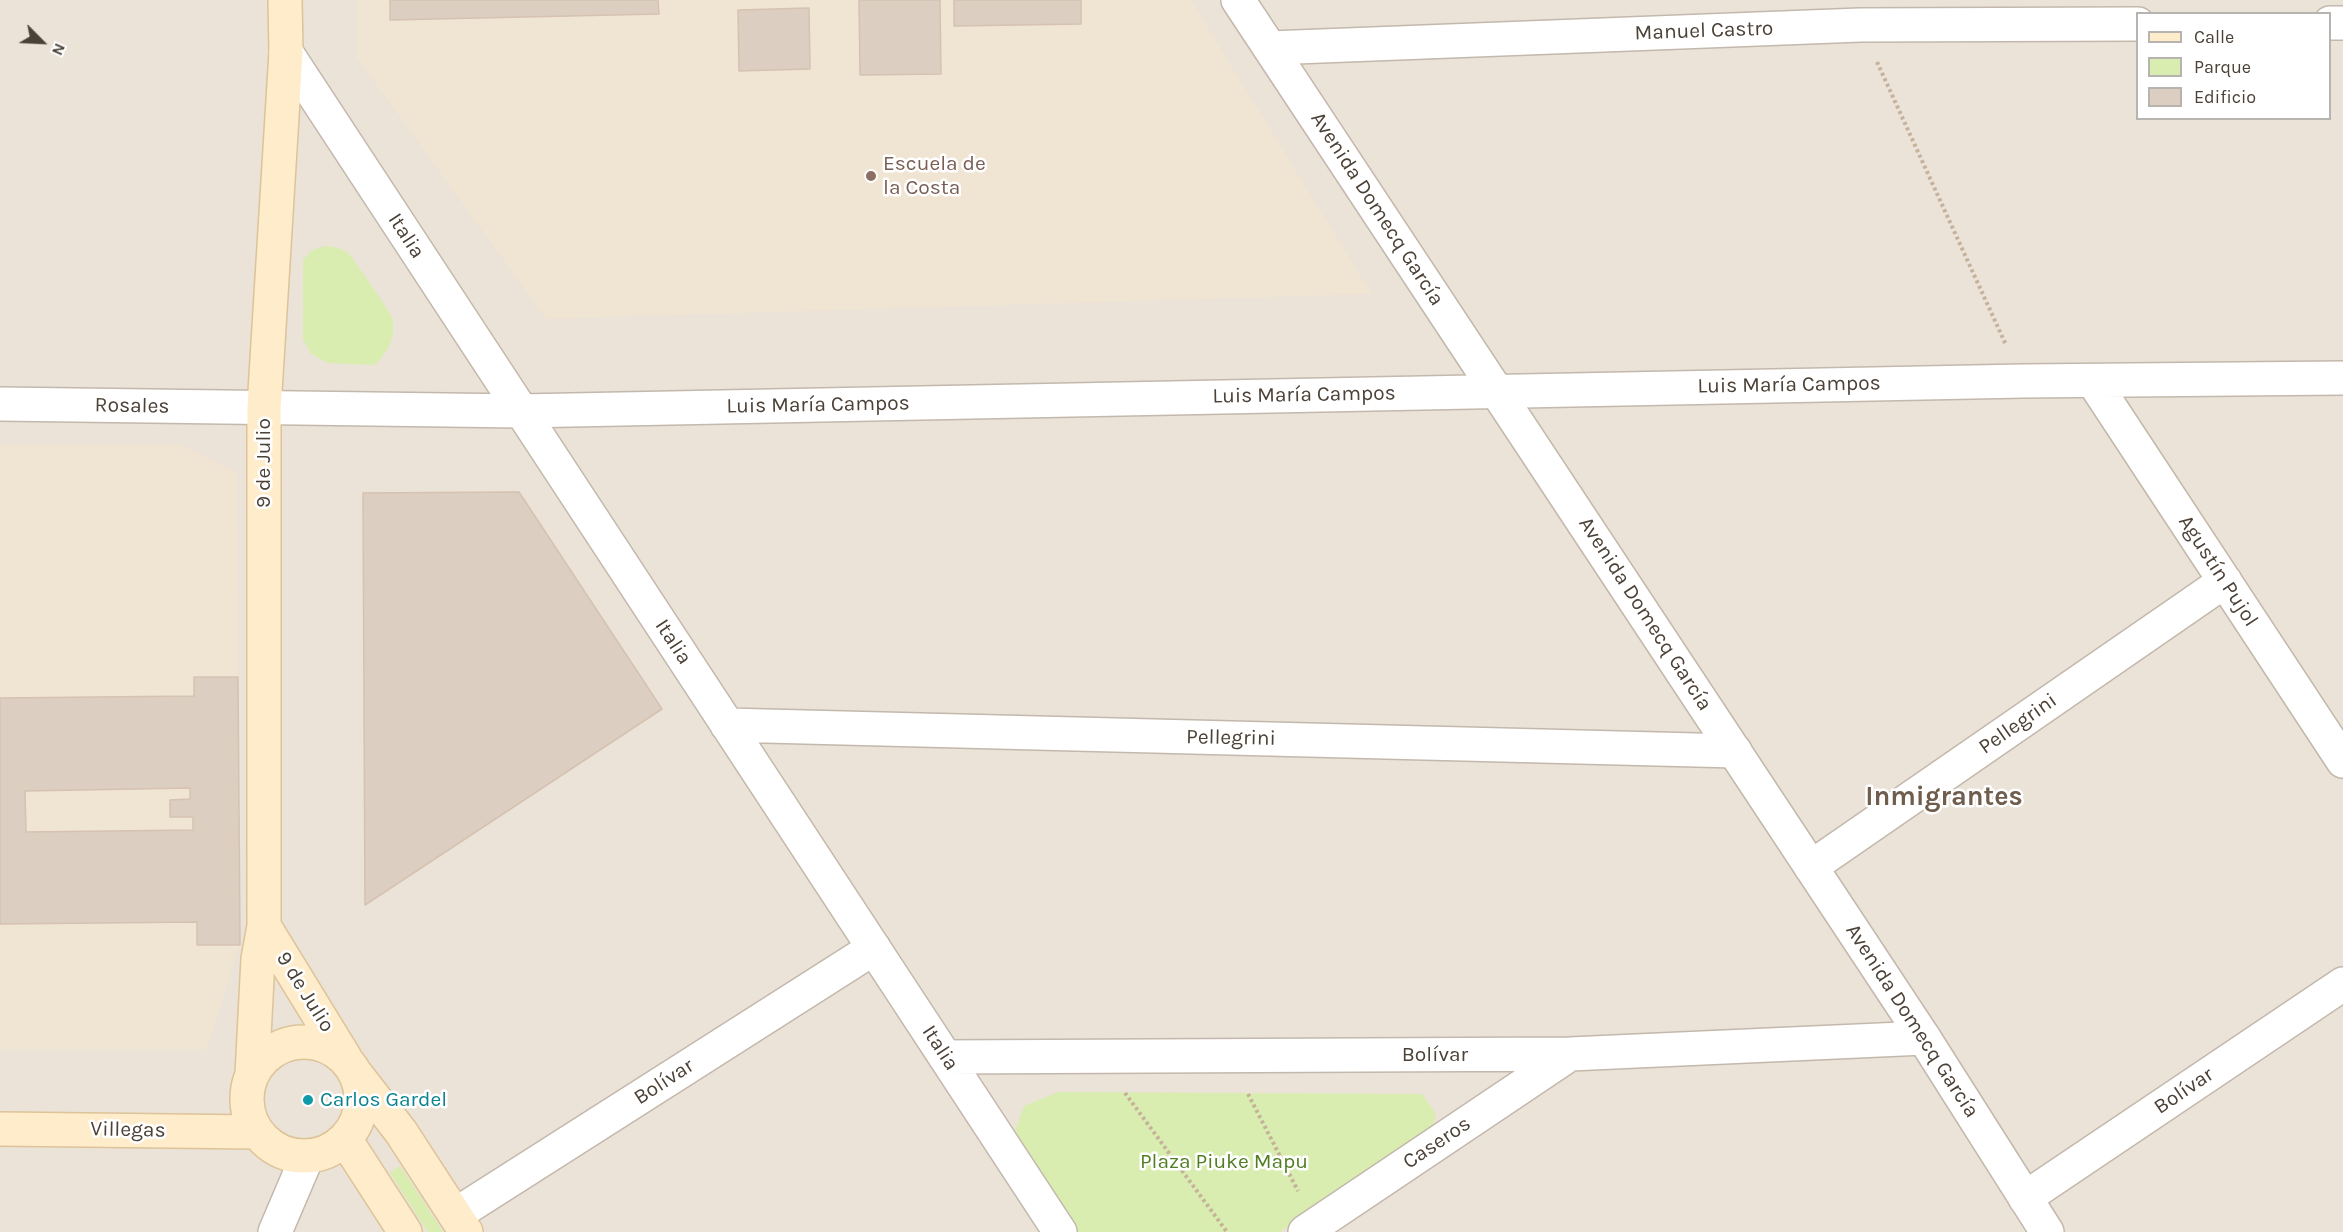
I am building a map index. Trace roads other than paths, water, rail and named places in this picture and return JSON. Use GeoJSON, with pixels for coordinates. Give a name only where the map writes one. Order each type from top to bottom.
{"type":"FeatureCollection","features":[{"type":"Feature","properties":{"kind":"main road","name":"9 de Julio"},"geometry":{"type":"LineString","coordinates":[[252,1075],[258,959],[264,926],[264,408],[286,52],[285,0]]}},
{"type":"Feature","properties":{"kind":"main road","name":"9 de Julio"},"geometry":{"type":"LineString","coordinates":[[264,926],[350,1066],[401,1132],[460,1224]]}},
{"type":"Feature","properties":{"kind":"main road"},"geometry":{"type":"LineString","coordinates":[[295,1042],[313,1042],[330,1047],[350,1066],[361,1091],[361,1109],[355,1126],[345,1139],[326,1152],[307,1157],[288,1155],[270,1146],[256,1131],[248,1113],[247,1094],[252,1075],[263,1059],[278,1048],[295,1042]]}},
{"type":"Feature","properties":{"kind":"main road","name":"Villegas"},"geometry":{"type":"LineString","coordinates":[[0,1129],[256,1131]]}},
{"type":"Feature","properties":{"kind":"main road"},"geometry":{"type":"LineString","coordinates":[[345,1139],[405,1232]]}},
{"type":"Feature","properties":{"kind":"street","name":"Avenida Domecq García"},"geometry":{"type":"LineString","coordinates":[[1238,0],[1924,1038],[2047,1232]]}},
{"type":"Feature","properties":{"kind":"street","name":"Manuel Castro"},"geometry":{"type":"LineString","coordinates":[[1270,48],[1860,25],[2136,24]]}},
{"type":"Feature","properties":{"kind":"street","name":"Italia"},"geometry":{"type":"LineString","coordinates":[[286,52],[1060,1232]]}},
{"type":"Feature","properties":{"kind":"street","name":"Luis María Campos"},"geometry":{"type":"LineString","coordinates":[[264,408],[521,411],[2023,381],[2343,378]]}},
{"type":"Feature","properties":{"kind":"street","name":"Agustín Pujol"},"geometry":{"type":"LineString","coordinates":[[2093,381],[2343,761]]}},
{"type":"Feature","properties":{"kind":"street","name":"Rosales"},"geometry":{"type":"LineString","coordinates":[[0,404],[264,408]]}},
{"type":"Feature","properties":{"kind":"street","name":"Pellegrini"},"geometry":{"type":"LineString","coordinates":[[1811,867],[2225,581]]}},
{"type":"Feature","properties":{"kind":"street","name":"Pellegrini"},"geometry":{"type":"LineString","coordinates":[[727,724],[1735,751]]}},
{"type":"Feature","properties":{"kind":"street","name":"Bolívar"},"geometry":{"type":"LineString","coordinates":[[460,1224],[874,948]]}},
{"type":"Feature","properties":{"kind":"street","name":"Bolívar"},"geometry":{"type":"LineString","coordinates":[[2025,1198],[2343,984]]}},
{"type":"Feature","properties":{"kind":"street","name":"Bolívar"},"geometry":{"type":"LineString","coordinates":[[945,1057],[1570,1054],[1924,1038]]}},
{"type":"Feature","properties":{"kind":"street","name":"Caseros"},"geometry":{"type":"LineString","coordinates":[[1311,1228],[1570,1054]]}},
{"type":"Feature","properties":{"kind":"street"},"geometry":{"type":"LineString","coordinates":[[275,1232],[307,1157]]}},
{"type":"Feature","properties":{"kind":"place","name":"Escuela de la Costa"},"geometry":{"type":"Point","coordinates":[871,176]}},
{"type":"Feature","properties":{"kind":"place","name":"Carlos Gardel"},"geometry":{"type":"Point","coordinates":[308,1100]}},
{"type":"Feature","properties":{"kind":"district","name":"Inmigrantes"},"geometry":{"type":"Point","coordinates":[1944,797]}},
{"type":"Feature","properties":{"kind":"park label","name":"Plaza Piuke Mapu"},"geometry":{"type":"Point","coordinates":[1224,1162]}}]}
